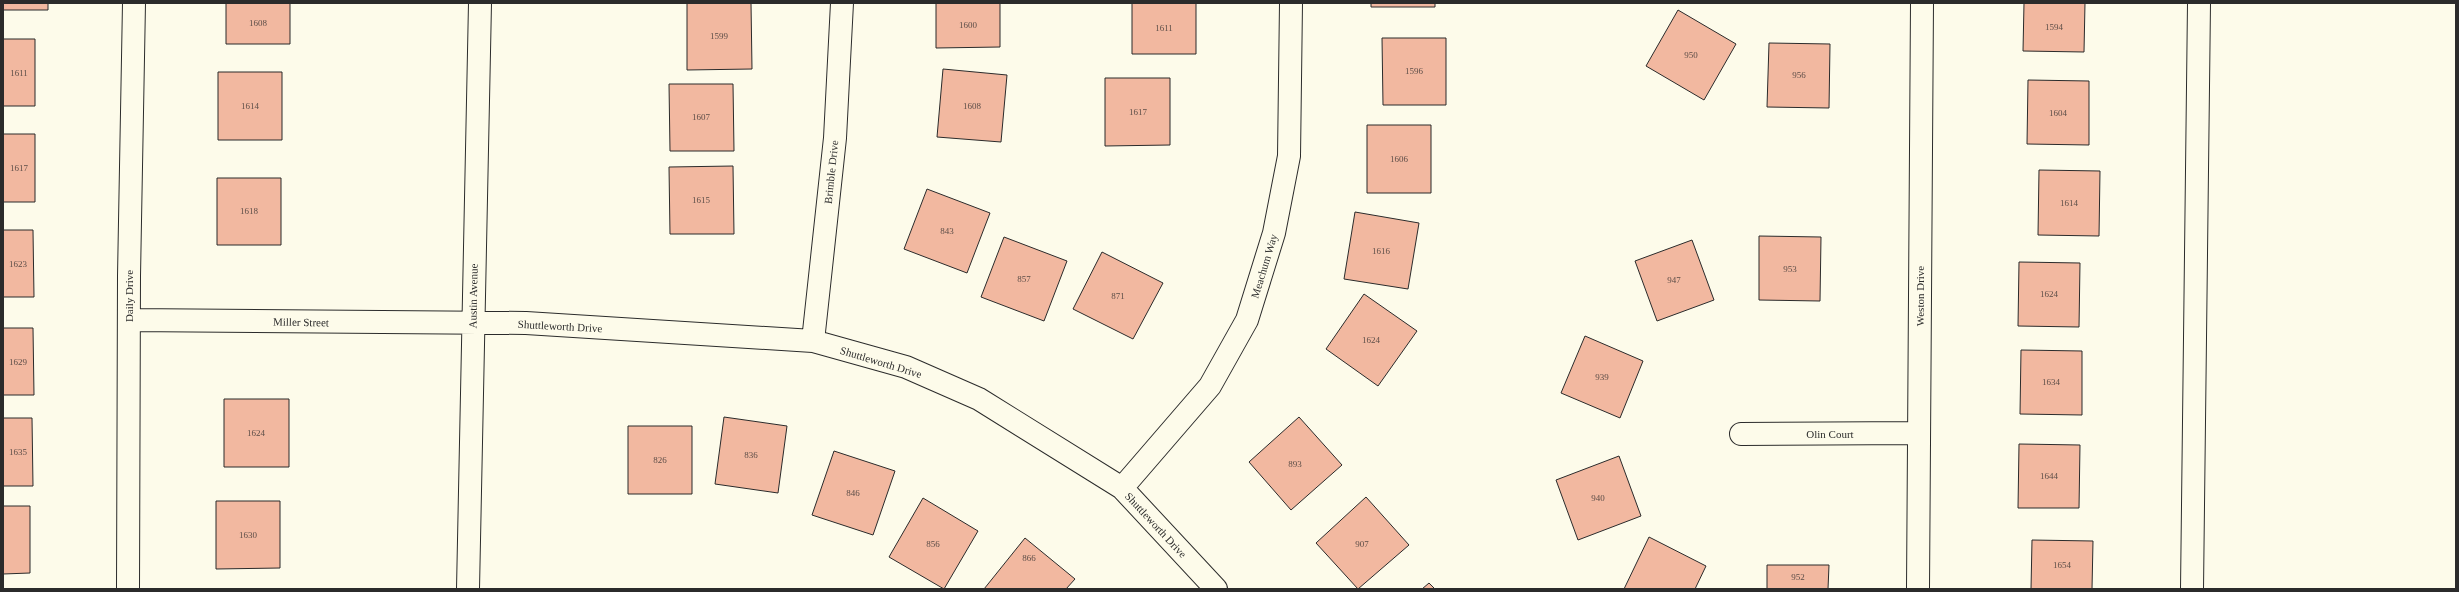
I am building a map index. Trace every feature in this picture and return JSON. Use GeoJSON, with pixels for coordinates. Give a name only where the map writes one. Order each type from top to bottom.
{"type":"FeatureCollection","features":[{"type":"Feature","properties":{"kind":"street","name":"Daily Drive"},"geometry":{"type":"LineString","coordinates":[[128,589],[129,320],[134,3]]}},
{"type":"Feature","properties":{"kind":"street","name":"Austin Avenue"},"geometry":{"type":"LineString","coordinates":[[468,589],[472,323],[480,3]]}},
{"type":"Feature","properties":{"kind":"street","name":"Brimble Drive"},"geometry":{"type":"LineString","coordinates":[[813,341],[835,138],[842,3]]}},
{"type":"Feature","properties":{"kind":"street","name":"Meachum Way"},"geometry":{"type":"LineString","coordinates":[[1122,488],[1210,386],[1248,320],[1274,233],[1289,156],[1291,3]]}},
{"type":"Feature","properties":{"kind":"street","name":"Weston Drive"},"geometry":{"type":"LineString","coordinates":[[1918,589],[1922,3]]}},
{"type":"Feature","properties":{"kind":"street"},"geometry":{"type":"LineString","coordinates":[[2192,589],[2199,3]]}},
{"type":"Feature","properties":{"kind":"street","name":"Miller Street"},"geometry":{"type":"LineString","coordinates":[[129,320],[472,323]]}},
{"type":"Feature","properties":{"kind":"street","name":"Shuttleworth Drive"},"geometry":{"type":"LineString","coordinates":[[472,323],[526,323],[813,341],[906,367],[980,399],[1122,488],[1216,589]]}},
{"type":"Feature","properties":{"kind":"street","name":"Olin Court"},"geometry":{"type":"LineString","coordinates":[[1741,434],[1919,434]]}},
{"type":"Feature","properties":{"kind":"building"},"geometry":{"type":"Polygon","coordinates":[[[3,3],[48,3],[48,10],[3,10],[3,3]]]}},
{"type":"Feature","properties":{"kind":"building"},"geometry":{"type":"Polygon","coordinates":[[[226,3],[290,3],[290,44],[226,44],[226,3]]]}},
{"type":"Feature","properties":{"kind":"building"},"geometry":{"type":"Polygon","coordinates":[[[687,3],[751,3],[752,69],[687,70],[687,3]]]}},
{"type":"Feature","properties":{"kind":"building"},"geometry":{"type":"Polygon","coordinates":[[[936,3],[1000,3],[1000,47],[936,48],[936,3]]]}},
{"type":"Feature","properties":{"kind":"building"},"geometry":{"type":"Polygon","coordinates":[[[1132,3],[1196,3],[1196,54],[1132,54],[1132,3]]]}},
{"type":"Feature","properties":{"kind":"building"},"geometry":{"type":"Polygon","coordinates":[[[1371,3],[1435,3],[1435,7],[1371,7],[1371,3]]]}},
{"type":"Feature","properties":{"kind":"building"},"geometry":{"type":"Polygon","coordinates":[[[2024,3],[2085,3],[2084,52],[2023,51],[2024,3]]]}},
{"type":"Feature","properties":{"kind":"building"},"geometry":{"type":"Polygon","coordinates":[[[1678,10],[1736,44],[1704,100],[1646,66],[1678,10]]]}},
{"type":"Feature","properties":{"kind":"building"},"geometry":{"type":"Polygon","coordinates":[[[1382,38],[1446,38],[1446,105],[1383,105],[1382,38]]]}},
{"type":"Feature","properties":{"kind":"building"},"geometry":{"type":"Polygon","coordinates":[[[3,39],[35,39],[35,106],[3,106],[3,39]]]}},
{"type":"Feature","properties":{"kind":"building"},"geometry":{"type":"Polygon","coordinates":[[[1769,43],[1830,44],[1829,108],[1767,107],[1769,43]]]}},
{"type":"Feature","properties":{"kind":"building"},"geometry":{"type":"Polygon","coordinates":[[[943,69],[1007,75],[1001,142],[937,137],[943,69]]]}},
{"type":"Feature","properties":{"kind":"building"},"geometry":{"type":"Polygon","coordinates":[[[218,72],[282,72],[282,140],[218,140],[218,72]]]}},
{"type":"Feature","properties":{"kind":"building"},"geometry":{"type":"Polygon","coordinates":[[[1105,78],[1170,78],[1170,145],[1105,146],[1105,78]]]}},
{"type":"Feature","properties":{"kind":"building"},"geometry":{"type":"Polygon","coordinates":[[[2028,80],[2089,81],[2089,145],[2027,144],[2028,80]]]}},
{"type":"Feature","properties":{"kind":"building"},"geometry":{"type":"Polygon","coordinates":[[[669,84],[733,84],[734,151],[670,151],[669,84]]]}},
{"type":"Feature","properties":{"kind":"building"},"geometry":{"type":"Polygon","coordinates":[[[1367,125],[1431,125],[1431,193],[1367,193],[1367,125]]]}},
{"type":"Feature","properties":{"kind":"building"},"geometry":{"type":"Polygon","coordinates":[[[3,134],[35,134],[35,202],[3,202],[3,134]]]}},
{"type":"Feature","properties":{"kind":"building"},"geometry":{"type":"Polygon","coordinates":[[[733,166],[734,234],[670,234],[669,167],[733,166]]]}},
{"type":"Feature","properties":{"kind":"building"},"geometry":{"type":"Polygon","coordinates":[[[2039,170],[2100,171],[2099,236],[2038,235],[2039,170]]]}},
{"type":"Feature","properties":{"kind":"building"},"geometry":{"type":"Polygon","coordinates":[[[217,178],[281,178],[281,245],[217,245],[217,178]]]}},
{"type":"Feature","properties":{"kind":"building"},"geometry":{"type":"Polygon","coordinates":[[[927,189],[990,213],[967,273],[904,249],[927,189]]]}},
{"type":"Feature","properties":{"kind":"building"},"geometry":{"type":"Polygon","coordinates":[[[1355,212],[1419,223],[1408,289],[1344,279],[1355,212]]]}},
{"type":"Feature","properties":{"kind":"building"},"geometry":{"type":"Polygon","coordinates":[[[3,230],[33,230],[34,297],[3,297],[3,230]]]}},
{"type":"Feature","properties":{"kind":"building"},"geometry":{"type":"Polygon","coordinates":[[[1759,236],[1821,237],[1820,301],[1759,300],[1759,236]]]}},
{"type":"Feature","properties":{"kind":"building"},"geometry":{"type":"Polygon","coordinates":[[[1004,237],[1067,261],[1044,321],[981,297],[1004,237]]]}},
{"type":"Feature","properties":{"kind":"building"},"geometry":{"type":"Polygon","coordinates":[[[1692,240],[1714,300],[1657,321],[1635,261],[1692,240]]]}},
{"type":"Feature","properties":{"kind":"building"},"geometry":{"type":"Polygon","coordinates":[[[1102,252],[1163,283],[1133,339],[1073,309],[1102,252]]]}},
{"type":"Feature","properties":{"kind":"building"},"geometry":{"type":"Polygon","coordinates":[[[2019,262],[2080,263],[2079,327],[2018,326],[2019,262]]]}},
{"type":"Feature","properties":{"kind":"building"},"geometry":{"type":"Polygon","coordinates":[[[1364,294],[1417,331],[1378,386],[1326,349],[1364,294]]]}},
{"type":"Feature","properties":{"kind":"building"},"geometry":{"type":"Polygon","coordinates":[[[3,328],[33,328],[34,395],[3,395],[3,328]]]}},
{"type":"Feature","properties":{"kind":"building"},"geometry":{"type":"Polygon","coordinates":[[[1585,336],[1643,361],[1620,418],[1561,393],[1585,336]]]}},
{"type":"Feature","properties":{"kind":"building"},"geometry":{"type":"Polygon","coordinates":[[[2021,350],[2082,351],[2082,415],[2020,414],[2021,350]]]}},
{"type":"Feature","properties":{"kind":"building"},"geometry":{"type":"Polygon","coordinates":[[[224,399],[289,399],[289,467],[224,467],[224,399]]]}},
{"type":"Feature","properties":{"kind":"building"},"geometry":{"type":"Polygon","coordinates":[[[724,417],[787,426],[778,493],[715,484],[724,417]]]}},
{"type":"Feature","properties":{"kind":"building"},"geometry":{"type":"Polygon","coordinates":[[[1299,417],[1342,465],[1291,510],[1249,462],[1299,417]]]}},
{"type":"Feature","properties":{"kind":"building"},"geometry":{"type":"Polygon","coordinates":[[[3,418],[32,418],[33,486],[3,486],[3,418]]]}},
{"type":"Feature","properties":{"kind":"building"},"geometry":{"type":"Polygon","coordinates":[[[628,426],[692,426],[692,494],[628,494],[628,426]]]}},
{"type":"Feature","properties":{"kind":"building"},"geometry":{"type":"Polygon","coordinates":[[[2019,444],[2080,445],[2079,508],[2018,508],[2019,444]]]}},
{"type":"Feature","properties":{"kind":"building"},"geometry":{"type":"Polygon","coordinates":[[[834,451],[895,471],[873,535],[812,515],[834,451]]]}},
{"type":"Feature","properties":{"kind":"building"},"geometry":{"type":"Polygon","coordinates":[[[1619,456],[1641,516],[1578,540],[1556,480],[1619,456]]]}},
{"type":"Feature","properties":{"kind":"building"},"geometry":{"type":"Polygon","coordinates":[[[1366,497],[1409,545],[1358,589],[1316,543],[1366,497]]]}},
{"type":"Feature","properties":{"kind":"building"},"geometry":{"type":"Polygon","coordinates":[[[923,498],[978,531],[944,589],[889,557],[923,498]]]}},
{"type":"Feature","properties":{"kind":"building"},"geometry":{"type":"Polygon","coordinates":[[[216,501],[280,501],[280,568],[216,569],[216,501]]]}},
{"type":"Feature","properties":{"kind":"building"},"geometry":{"type":"Polygon","coordinates":[[[3,506],[30,506],[30,573],[3,574],[3,506]]]}},
{"type":"Feature","properties":{"kind":"building"},"geometry":{"type":"Polygon","coordinates":[[[1649,537],[1706,566],[1695,589],[1624,589],[1649,537]]]}},
{"type":"Feature","properties":{"kind":"building"},"geometry":{"type":"Polygon","coordinates":[[[1025,538],[1075,579],[1066,589],[984,589],[1025,538]]]}},
{"type":"Feature","properties":{"kind":"building"},"geometry":{"type":"Polygon","coordinates":[[[2032,540],[2093,541],[2092,589],[2031,589],[2032,540]]]}},
{"type":"Feature","properties":{"kind":"building"},"geometry":{"type":"Polygon","coordinates":[[[1767,565],[1829,565],[1828,589],[1767,589],[1767,565]]]}},
{"type":"Feature","properties":{"kind":"building"},"geometry":{"type":"Polygon","coordinates":[[[1429,583],[1435,589],[1422,589],[1429,583]]]}}]}
